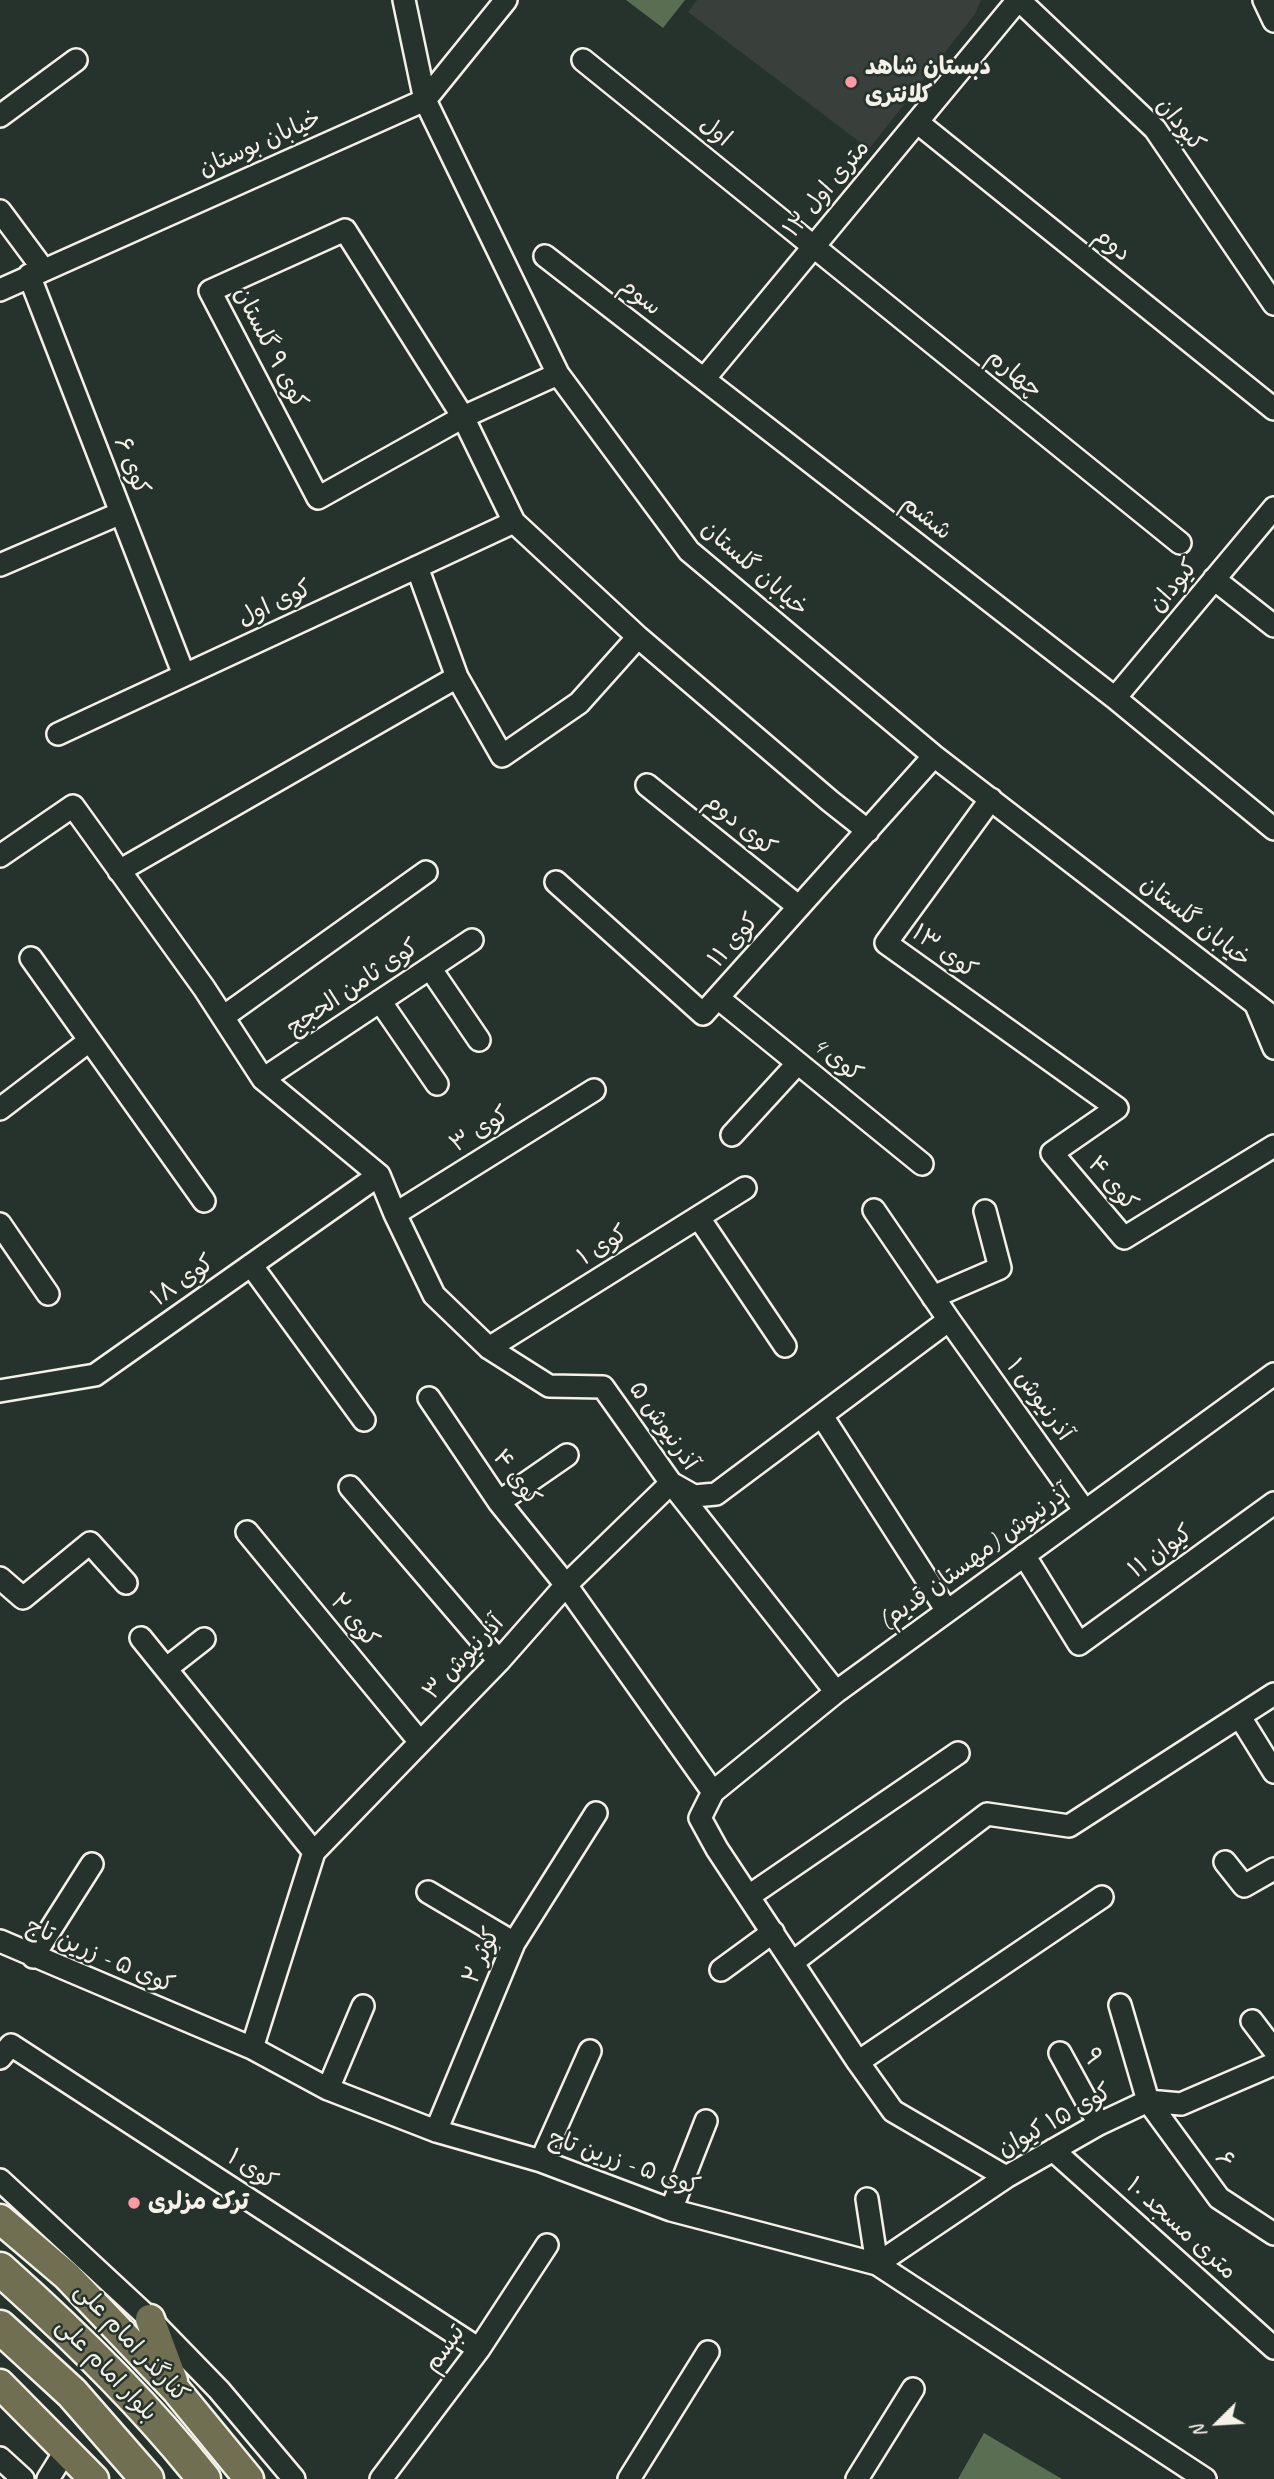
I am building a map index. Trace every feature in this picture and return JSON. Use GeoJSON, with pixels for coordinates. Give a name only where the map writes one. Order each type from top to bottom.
{"type":"FeatureCollection","features":[{"type":"Feature","properties":{"kind":"highway","name":"بلوار امام علی"},"geometry":{"type":"LineString","coordinates":[[0,2269],[71,2332],[174,2441],[204,2479]]}},
{"type":"Feature","properties":{"kind":"highway","name":"بلوار امام علی"},"geometry":{"type":"LineString","coordinates":[[0,2327],[72,2393],[147,2479]]}},
{"type":"Feature","properties":{"kind":"main road","name":"کنارگذر امام علی"},"geometry":{"type":"LineString","coordinates":[[0,2219],[67,2276],[185,2399],[249,2479]]}},
{"type":"Feature","properties":{"kind":"main road"},"geometry":{"type":"LineString","coordinates":[[150,2319],[185,2399]]}},
{"type":"Feature","properties":{"kind":"main road"},"geometry":{"type":"LineString","coordinates":[[0,2384],[94,2479]]}},
{"type":"Feature","properties":{"kind":"street","name":"خیابان گلستان"},"geometry":{"type":"LineString","coordinates":[[404,0],[425,100],[558,374],[689,551],[934,756],[1274,1018]]}},
{"type":"Feature","properties":{"kind":"street","name":"خیابان بوستان"},"geometry":{"type":"LineString","coordinates":[[0,289],[425,100],[506,0]]}},
{"type":"Feature","properties":{"kind":"street","name":"۱۲ متری اول"},"geometry":{"type":"LineString","coordinates":[[704,379],[1018,0]]}},
{"type":"Feature","properties":{"kind":"street","name":"کبودان"},"geometry":{"type":"LineString","coordinates":[[1018,0],[1155,129],[1274,304]]}},
{"type":"Feature","properties":{"kind":"street"},"geometry":{"type":"LineString","coordinates":[[1264,0],[1274,21]]}},
{"type":"Feature","properties":{"kind":"street"},"geometry":{"type":"LineString","coordinates":[[0,116],[76,60]]}},
{"type":"Feature","properties":{"kind":"street","name":"اول"},"geometry":{"type":"LineString","coordinates":[[583,60],[814,246]]}},
{"type":"Feature","properties":{"kind":"street","name":"دوم"},"geometry":{"type":"LineString","coordinates":[[917,122],[1274,410]]}},
{"type":"Feature","properties":{"kind":"street","name":"کوی ۶"},"geometry":{"type":"LineString","coordinates":[[0,211],[36,272],[121,513],[184,675]]}},
{"type":"Feature","properties":{"kind":"street","name":"کوی ۹ گلستان"},"geometry":{"type":"LineString","coordinates":[[514,522],[463,417],[345,230],[210,290],[318,498],[463,417],[558,374]]}},
{"type":"Feature","properties":{"kind":"street","name":"چهارم"},"geometry":{"type":"LineString","coordinates":[[814,246],[1181,543]]}},
{"type":"Feature","properties":{"kind":"street","name":"سوم"},"geometry":{"type":"LineString","coordinates":[[545,256],[704,379]]}},
{"type":"Feature","properties":{"kind":"street","name":"ششم"},"geometry":{"type":"LineString","coordinates":[[704,379],[1115,698]]}},
{"type":"Feature","properties":{"kind":"street","name":"کیودان"},"geometry":{"type":"LineString","coordinates":[[1115,698],[1274,508]]}},
{"type":"Feature","properties":{"kind":"street"},"geometry":{"type":"LineString","coordinates":[[0,565],[121,513]]}},
{"type":"Feature","properties":{"kind":"street"},"geometry":{"type":"LineString","coordinates":[[514,522],[638,637],[868,831]]}},
{"type":"Feature","properties":{"kind":"street","name":"کوی اول"},"geometry":{"type":"LineString","coordinates":[[58,734],[514,522]]}},
{"type":"Feature","properties":{"kind":"street"},"geometry":{"type":"LineString","coordinates":[[417,567],[457,677],[502,756],[579,703],[638,637]]}},
{"type":"Feature","properties":{"kind":"street"},"geometry":{"type":"LineString","coordinates":[[1214,579],[1274,626]]}},
{"type":"Feature","properties":{"kind":"street"},"geometry":{"type":"LineString","coordinates":[[119,871],[457,677]]}},
{"type":"Feature","properties":{"kind":"street"},"geometry":{"type":"LineString","coordinates":[[1115,698],[1274,829]]}},
{"type":"Feature","properties":{"kind":"street","name":"کوی ۱۱"},"geometry":{"type":"LineString","coordinates":[[556,882],[703,1014],[934,756]]}},
{"type":"Feature","properties":{"kind":"street","name":"کوی دوم"},"geometry":{"type":"LineString","coordinates":[[647,785],[799,907]]}},
{"type":"Feature","properties":{"kind":"street","name":"کوی ۱۳"},"geometry":{"type":"LineString","coordinates":[[991,799],[886,943],[1117,1108]]}},
{"type":"Feature","properties":{"kind":"street"},"geometry":{"type":"LineString","coordinates":[[4,846],[72,806],[223,1017],[263,1079],[379,1175]]}},
{"type":"Feature","properties":{"kind":"street"},"geometry":{"type":"LineString","coordinates":[[223,1017],[426,872]]}},
{"type":"Feature","properties":{"kind":"street","name":"کوی ثامن الحجج"},"geometry":{"type":"LineString","coordinates":[[263,1079],[472,940]]}},
{"type":"Feature","properties":{"kind":"street"},"geometry":{"type":"LineString","coordinates":[[31,958],[204,1201]]}},
{"type":"Feature","properties":{"kind":"street"},"geometry":{"type":"LineString","coordinates":[[430,968],[479,1040]]}},
{"type":"Feature","properties":{"kind":"street","name":"کوی 4"},"geometry":{"type":"LineString","coordinates":[[718,998],[922,1164]]}},
{"type":"Feature","properties":{"kind":"street"},"geometry":{"type":"LineString","coordinates":[[1253,1000],[1274,1048]]}},
{"type":"Feature","properties":{"kind":"street"},"geometry":{"type":"LineString","coordinates":[[380,1001],[437,1084]]}},
{"type":"Feature","properties":{"kind":"street"},"geometry":{"type":"LineString","coordinates":[[0,1110],[89,1041]]}},
{"type":"Feature","properties":{"kind":"street"},"geometry":{"type":"LineString","coordinates":[[732,1135],[798,1063]]}},
{"type":"Feature","properties":{"kind":"street","name":"کوی ۳"},"geometry":{"type":"LineString","coordinates":[[395,1214],[594,1090]]}},
{"type":"Feature","properties":{"kind":"street","name":"کوی ۴"},"geometry":{"type":"LineString","coordinates":[[1117,1108],[1052,1153],[1124,1238],[1274,1146]]}},
{"type":"Feature","properties":{"kind":"street","name":"آذرنیوش ۵"},"geometry":{"type":"LineString","coordinates":[[379,1175],[434,1295],[489,1348],[550,1386],[603,1387],[671,1483],[836,1692]]}},
{"type":"Feature","properties":{"kind":"street","name":"کوی ۱۸"},"geometry":{"type":"LineString","coordinates":[[0,1391],[95,1375],[379,1175]]}},
{"type":"Feature","properties":{"kind":"street","name":"کوی ۱"},"geometry":{"type":"LineString","coordinates":[[489,1348],[745,1188]]}},
{"type":"Feature","properties":{"kind":"street","name":"آذرنیوش ۱"},"geometry":{"type":"LineString","coordinates":[[874,1210],[1086,1511]]}},
{"type":"Feature","properties":{"kind":"street"},"geometry":{"type":"LineString","coordinates":[[933,1297],[1000,1268],[985,1211]]}},
{"type":"Feature","properties":{"kind":"street"},"geometry":{"type":"LineString","coordinates":[[699,1218],[785,1346]]}},
{"type":"Feature","properties":{"kind":"street"},"geometry":{"type":"LineString","coordinates":[[0,1224],[48,1294]]}},
{"type":"Feature","properties":{"kind":"street"},"geometry":{"type":"LineString","coordinates":[[251,1265],[364,1420]]}},
{"type":"Feature","properties":{"kind":"street"},"geometry":{"type":"LineString","coordinates":[[671,1483],[694,1496],[716,1494],[949,1320]]}},
{"type":"Feature","properties":{"kind":"street","name":"آذرنیوش (مهستان قدیم)"},"geometry":{"type":"LineString","coordinates":[[713,1792],[836,1692],[1274,1374]]}},
{"type":"Feature","properties":{"kind":"street","name":"کوی ۴"},"geometry":{"type":"LineString","coordinates":[[429,1398],[499,1502],[566,1585]]}},
{"type":"Feature","properties":{"kind":"street"},"geometry":{"type":"LineString","coordinates":[[821,1416],[947,1611]]}},
{"type":"Feature","properties":{"kind":"street"},"geometry":{"type":"LineString","coordinates":[[499,1502],[568,1455]]}},
{"type":"Feature","properties":{"kind":"street","name":"آذرنیوش ۳"},"geometry":{"type":"LineString","coordinates":[[252,2048],[314,1852],[499,1661],[566,1585],[671,1483]]}},
{"type":"Feature","properties":{"kind":"street"},"geometry":{"type":"LineString","coordinates":[[350,1487],[499,1661]]}},
{"type":"Feature","properties":{"kind":"street","name":"کیوان ۱۱"},"geometry":{"type":"LineString","coordinates":[[1024,1555],[1079,1644],[1274,1503]]}},
{"type":"Feature","properties":{"kind":"street","name":"کوی ۲"},"geometry":{"type":"LineString","coordinates":[[247,1532],[419,1742]]}},
{"type":"Feature","properties":{"kind":"street"},"geometry":{"type":"LineString","coordinates":[[0,1578],[23,1598],[90,1543],[126,1583]]}},
{"type":"Feature","properties":{"kind":"street"},"geometry":{"type":"LineString","coordinates":[[566,1585],[713,1792],[700,1818],[717,1849],[858,2062],[893,2110],[1006,2177]]}},
{"type":"Feature","properties":{"kind":"street"},"geometry":{"type":"LineString","coordinates":[[141,1638],[314,1852]]}},
{"type":"Feature","properties":{"kind":"street"},"geometry":{"type":"LineString","coordinates":[[167,1668],[204,1639]]}},
{"type":"Feature","properties":{"kind":"street"},"geometry":{"type":"LineString","coordinates":[[793,1962],[987,1814],[1069,1826],[1274,1694]]}},
{"type":"Feature","properties":{"kind":"street"},"geometry":{"type":"LineString","coordinates":[[1240,1717],[1274,1772]]}},
{"type":"Feature","properties":{"kind":"street"},"geometry":{"type":"LineString","coordinates":[[750,1896],[958,1753]]}},
{"type":"Feature","properties":{"kind":"street","name":"کوثر ۲"},"geometry":{"type":"LineString","coordinates":[[436,2131],[514,1943],[596,1813]]}},
{"type":"Feature","properties":{"kind":"street"},"geometry":{"type":"LineString","coordinates":[[1225,1862],[1244,1886],[1274,1868]]}},
{"type":"Feature","properties":{"kind":"street"},"geometry":{"type":"LineString","coordinates":[[33,1957],[92,1864]]}},
{"type":"Feature","properties":{"kind":"street"},"geometry":{"type":"LineString","coordinates":[[428,1892],[514,1943]]}},
{"type":"Feature","properties":{"kind":"street"},"geometry":{"type":"LineString","coordinates":[[858,2062],[1102,1897]]}},
{"type":"Feature","properties":{"kind":"street"},"geometry":{"type":"LineString","coordinates":[[721,1970],[774,1932]]}},
{"type":"Feature","properties":{"kind":"street","name":"کوی ۵ - زرین تاج"},"geometry":{"type":"LineString","coordinates":[[0,1941],[252,2048],[328,2089],[436,2131],[541,2161],[671,2210],[877,2264],[1205,2479]]}},
{"type":"Feature","properties":{"kind":"street"},"geometry":{"type":"LineString","coordinates":[[1121,2005],[1148,2101]]}},
{"type":"Feature","properties":{"kind":"street"},"geometry":{"type":"LineString","coordinates":[[328,2089],[363,2006]]}},
{"type":"Feature","properties":{"kind":"street"},"geometry":{"type":"LineString","coordinates":[[1252,2021],[1274,2050]]}},
{"type":"Feature","properties":{"kind":"street","name":"کوی ۱"},"geometry":{"type":"LineString","coordinates":[[0,2058],[11,2045],[479,2349]]}},
{"type":"Feature","properties":{"kind":"street"},"geometry":{"type":"LineString","coordinates":[[541,2161],[590,2051]]}},
{"type":"Feature","properties":{"kind":"street","name":"۹"},"geometry":{"type":"LineString","coordinates":[[1060,2053],[1099,2124]]}},
{"type":"Feature","properties":{"kind":"street","name":"کوی ۱۵ کیوان"},"geometry":{"type":"LineString","coordinates":[[877,2264],[1006,2177],[1099,2124],[1148,2101],[1181,2104],[1274,2064]]}},
{"type":"Feature","properties":{"kind":"street","name":"۶"},"geometry":{"type":"LineString","coordinates":[[1148,2101],[1219,2198],[1274,2234]]}},
{"type":"Feature","properties":{"kind":"street"},"geometry":{"type":"LineString","coordinates":[[671,2210],[706,2120]]}},
{"type":"Feature","properties":{"kind":"street","name":"۱۰ متری مسجد"},"geometry":{"type":"LineString","coordinates":[[1053,2150],[1274,2348]]}},
{"type":"Feature","properties":{"kind":"street"},"geometry":{"type":"LineString","coordinates":[[0,2180],[150,2319],[219,2390],[294,2479]]}},
{"type":"Feature","properties":{"kind":"street"},"geometry":{"type":"LineString","coordinates":[[867,2199],[877,2264]]}},
{"type":"Feature","properties":{"kind":"street","name":"تبسم"},"geometry":{"type":"LineString","coordinates":[[381,2479],[479,2349],[547,2245]]}},
{"type":"Feature","properties":{"kind":"street"},"geometry":{"type":"LineString","coordinates":[[629,2479],[708,2352]]}},
{"type":"Feature","properties":{"kind":"street"},"geometry":{"type":"LineString","coordinates":[[857,2479],[913,2389]]}},
{"type":"Feature","properties":{"kind":"street"},"geometry":{"type":"LineString","coordinates":[[185,2399],[248,2425]]}},
{"type":"Feature","properties":{"kind":"street"},"geometry":{"type":"LineString","coordinates":[[48,2479],[66,2449]]}},
{"type":"Feature","properties":{"kind":"street"},"geometry":{"type":"LineString","coordinates":[[0,2458],[23,2479]]}},
{"type":"Feature","properties":{"kind":"shaded area","name":"دبستان شاهد کلانتری"},"geometry":{"type":"Polygon","coordinates":[[[697,0],[981,0],[975,14],[869,149],[688,12],[697,0]]]}},
{"type":"Feature","properties":{"kind":"green space"},"geometry":{"type":"Polygon","coordinates":[[[626,0],[685,0],[663,28],[626,0]]]}},
{"type":"Feature","properties":{"kind":"green space"},"geometry":{"type":"Polygon","coordinates":[[[984,2433],[1062,2479],[958,2479],[984,2433]]]}},
{"type":"Feature","properties":{"kind":"place","name":"دبستان شاهد کلانتری"},"geometry":{"type":"Point","coordinates":[851,82]}},
{"type":"Feature","properties":{"kind":"place","name":"ترک مزلری"},"geometry":{"type":"Point","coordinates":[134,2203]}}]}
